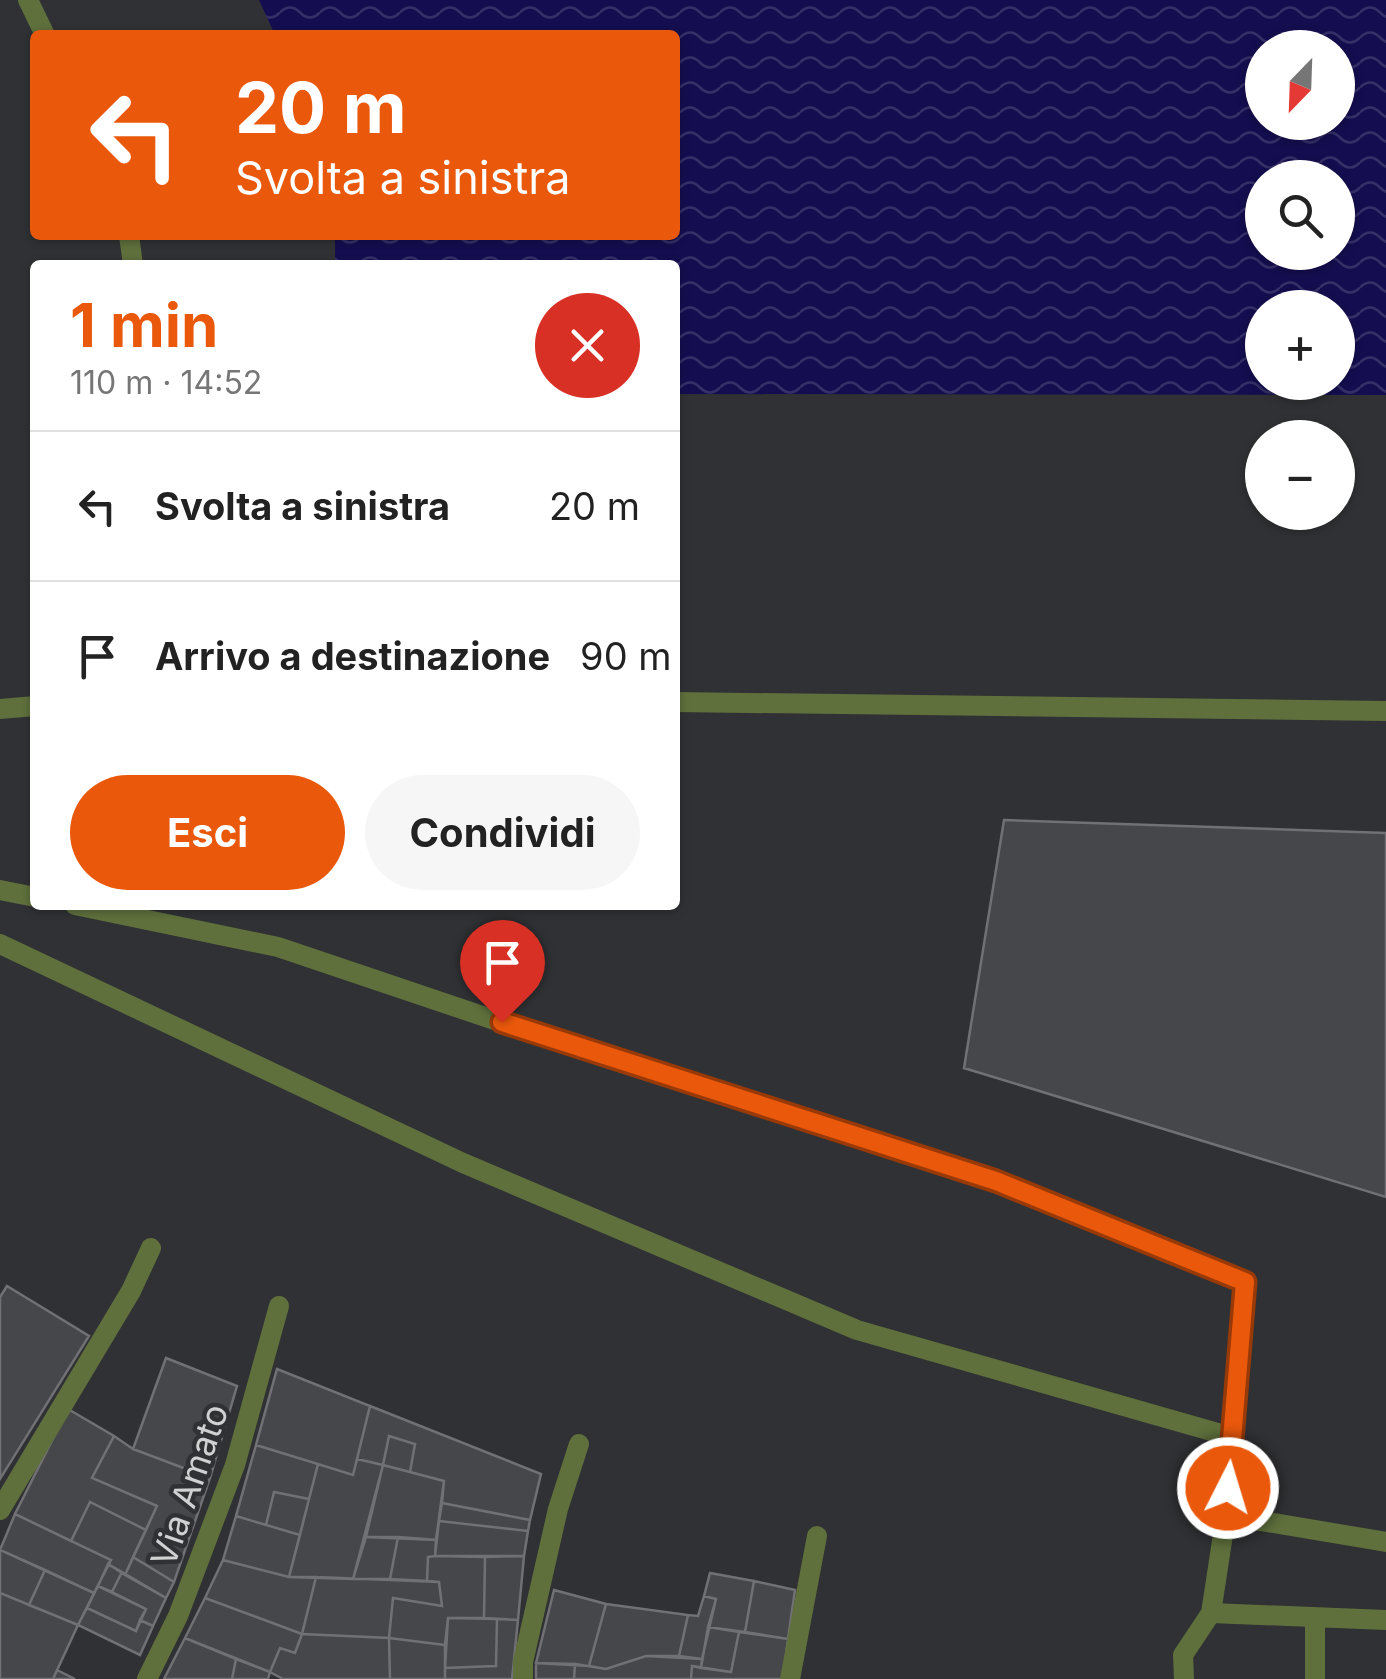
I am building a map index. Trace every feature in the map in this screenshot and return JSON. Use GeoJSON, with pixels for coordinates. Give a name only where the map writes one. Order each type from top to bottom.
{"type":"FeatureCollection","features":[{"type":"Feature","properties":{"kind":"street"},"geometry":{"type":"LineString","coordinates":[[28,0],[43,30]]}},
{"type":"Feature","properties":{"kind":"street"},"geometry":{"type":"LineString","coordinates":[[680,702],[1386,712]]}},
{"type":"Feature","properties":{"kind":"street"},"geometry":{"type":"LineString","coordinates":[[0,709],[30,706]]}},
{"type":"Feature","properties":{"kind":"street"},"geometry":{"type":"LineString","coordinates":[[0,890],[30,896]]}},
{"type":"Feature","properties":{"kind":"street"},"geometry":{"type":"LineString","coordinates":[[99,910],[278,947],[631,1066],[996,1181],[1245,1282],[1226,1516],[1211,1613],[1184,1656],[1184,1679]]}},
{"type":"Feature","properties":{"kind":"street"},"geometry":{"type":"LineString","coordinates":[[0,944],[464,1163],[856,1330],[1232,1437]]}},
{"type":"Feature","properties":{"kind":"street"},"geometry":{"type":"LineString","coordinates":[[0,1510],[132,1291],[151,1248]]}},
{"type":"Feature","properties":{"kind":"street","name":"Via Amato"},"geometry":{"type":"LineString","coordinates":[[147,1679],[178,1616],[235,1466],[279,1306]]}},
{"type":"Feature","properties":{"kind":"street"},"geometry":{"type":"LineString","coordinates":[[524,1679],[524,1662],[558,1509],[580,1444]]}},
{"type":"Feature","properties":{"kind":"street"},"geometry":{"type":"LineString","coordinates":[[1226,1516],[1386,1542]]}},
{"type":"Feature","properties":{"kind":"street"},"geometry":{"type":"LineString","coordinates":[[790,1679],[816,1536]]}},
{"type":"Feature","properties":{"kind":"street"},"geometry":{"type":"LineString","coordinates":[[1211,1613],[1386,1620]]}},
{"type":"Feature","properties":{"kind":"street"},"geometry":{"type":"LineString","coordinates":[[1315,1619],[1316,1679]]}},
{"type":"Feature","properties":{"kind":"water"},"geometry":{"type":"Polygon","coordinates":[[[259,0],[1386,0],[1386,395],[1355,395],[1355,290],[1245,290],[1245,395],[680,394],[680,260],[335,260],[335,240],[680,240],[680,30],[273,30],[259,0]]]}},
{"type":"Feature","properties":{"kind":"building"},"geometry":{"type":"Polygon","coordinates":[[[1004,820],[1386,833],[1386,1197],[964,1068],[1004,820]]]}},
{"type":"Feature","properties":{"kind":"building"},"geometry":{"type":"Polygon","coordinates":[[[7,1286],[89,1336],[0,1479],[0,1297],[7,1286]]]}},
{"type":"Feature","properties":{"kind":"building"},"geometry":{"type":"Polygon","coordinates":[[[166,1358],[237,1386],[210,1478],[133,1449],[166,1358]]]}},
{"type":"Feature","properties":{"kind":"building"},"geometry":{"type":"Polygon","coordinates":[[[277,1369],[370,1406],[353,1475],[256,1445],[277,1369]]]}},
{"type":"Feature","properties":{"kind":"building"},"geometry":{"type":"Polygon","coordinates":[[[370,1406],[541,1474],[530,1520],[442,1503],[444,1481],[410,1472],[415,1444],[389,1436],[383,1465],[357,1459],[370,1406]]]}},
{"type":"Feature","properties":{"kind":"building"},"geometry":{"type":"Polygon","coordinates":[[[68,1409],[114,1436],[92,1478],[157,1506],[146,1530],[90,1502],[71,1541],[15,1514],[68,1409]]]}},
{"type":"Feature","properties":{"kind":"building"},"geometry":{"type":"Polygon","coordinates":[[[114,1436],[133,1449],[210,1478],[174,1582],[133,1557],[157,1506],[92,1478],[114,1436]]]}},
{"type":"Feature","properties":{"kind":"building"},"geometry":{"type":"Polygon","coordinates":[[[389,1436],[415,1444],[410,1472],[383,1465],[389,1436]]]}},
{"type":"Feature","properties":{"kind":"building"},"geometry":{"type":"Polygon","coordinates":[[[256,1445],[318,1464],[309,1499],[274,1492],[266,1525],[236,1516],[256,1445]]]}},
{"type":"Feature","properties":{"kind":"building"},"geometry":{"type":"Polygon","coordinates":[[[357,1459],[383,1465],[353,1579],[289,1577],[318,1464],[353,1475],[357,1459]]]}},
{"type":"Feature","properties":{"kind":"building"},"geometry":{"type":"Polygon","coordinates":[[[383,1465],[444,1481],[436,1540],[366,1537],[383,1465]]]}},
{"type":"Feature","properties":{"kind":"building"},"geometry":{"type":"Polygon","coordinates":[[[274,1492],[309,1499],[300,1535],[266,1525],[274,1492]]]}},
{"type":"Feature","properties":{"kind":"building"},"geometry":{"type":"Polygon","coordinates":[[[90,1502],[146,1530],[125,1575],[108,1564],[111,1560],[71,1541],[90,1502]]]}},
{"type":"Feature","properties":{"kind":"building"},"geometry":{"type":"Polygon","coordinates":[[[442,1503],[530,1520],[528,1531],[439,1521],[442,1503]]]}},
{"type":"Feature","properties":{"kind":"building"},"geometry":{"type":"Polygon","coordinates":[[[15,1514],[111,1560],[94,1593],[0,1550],[15,1514]]]}},
{"type":"Feature","properties":{"kind":"building"},"geometry":{"type":"Polygon","coordinates":[[[236,1516],[300,1535],[289,1577],[223,1560],[236,1516]]]}},
{"type":"Feature","properties":{"kind":"building"},"geometry":{"type":"Polygon","coordinates":[[[439,1521],[528,1531],[524,1556],[435,1556],[439,1521]]]}},
{"type":"Feature","properties":{"kind":"building"},"geometry":{"type":"Polygon","coordinates":[[[366,1537],[398,1537],[390,1579],[353,1579],[366,1537]]]}},
{"type":"Feature","properties":{"kind":"building"},"geometry":{"type":"Polygon","coordinates":[[[398,1537],[436,1540],[435,1556],[428,1557],[427,1581],[390,1579],[398,1537]]]}},
{"type":"Feature","properties":{"kind":"building"},"geometry":{"type":"Polygon","coordinates":[[[0,1550],[45,1570],[29,1605],[0,1593],[0,1550]]]}},
{"type":"Feature","properties":{"kind":"building"},"geometry":{"type":"Polygon","coordinates":[[[524,1556],[518,1620],[484,1618],[485,1557],[524,1556]]]}},
{"type":"Feature","properties":{"kind":"building"},"geometry":{"type":"Polygon","coordinates":[[[133,1557],[174,1582],[166,1598],[125,1575],[133,1557]]]}},
{"type":"Feature","properties":{"kind":"building"},"geometry":{"type":"Polygon","coordinates":[[[428,1557],[485,1557],[484,1618],[448,1618],[445,1645],[389,1638],[393,1598],[442,1606],[439,1582],[427,1581],[428,1557]]]}},
{"type":"Feature","properties":{"kind":"building"},"geometry":{"type":"Polygon","coordinates":[[[223,1560],[289,1577],[316,1577],[302,1634],[205,1598],[223,1560]]]}},
{"type":"Feature","properties":{"kind":"building"},"geometry":{"type":"Polygon","coordinates":[[[108,1564],[122,1572],[112,1592],[98,1586],[108,1564]]]}},
{"type":"Feature","properties":{"kind":"building"},"geometry":{"type":"Polygon","coordinates":[[[45,1570],[94,1593],[78,1625],[29,1605],[45,1570]]]}},
{"type":"Feature","properties":{"kind":"building"},"geometry":{"type":"Polygon","coordinates":[[[122,1572],[166,1598],[153,1626],[140,1620],[146,1609],[112,1592],[122,1572]]]}},
{"type":"Feature","properties":{"kind":"building"},"geometry":{"type":"Polygon","coordinates":[[[710,1573],[754,1581],[745,1632],[708,1627],[716,1599],[704,1596],[710,1573]]]}},
{"type":"Feature","properties":{"kind":"building"},"geometry":{"type":"Polygon","coordinates":[[[316,1577],[439,1582],[442,1606],[393,1598],[389,1638],[302,1634],[316,1577]]]}},
{"type":"Feature","properties":{"kind":"building"},"geometry":{"type":"Polygon","coordinates":[[[754,1581],[795,1590],[788,1639],[745,1632],[754,1581]]]}},
{"type":"Feature","properties":{"kind":"building"},"geometry":{"type":"Polygon","coordinates":[[[98,1586],[146,1609],[136,1631],[87,1608],[98,1586]]]}},
{"type":"Feature","properties":{"kind":"building"},"geometry":{"type":"Polygon","coordinates":[[[554,1590],[606,1604],[589,1666],[536,1663],[554,1590]]]}},
{"type":"Feature","properties":{"kind":"building"},"geometry":{"type":"Polygon","coordinates":[[[0,1593],[78,1625],[53,1679],[0,1679],[0,1593]]]}},
{"type":"Feature","properties":{"kind":"building"},"geometry":{"type":"Polygon","coordinates":[[[704,1596],[716,1599],[702,1659],[679,1656],[688,1615],[698,1616],[704,1596]]]}},
{"type":"Feature","properties":{"kind":"building"},"geometry":{"type":"Polygon","coordinates":[[[205,1598],[302,1634],[295,1653],[280,1648],[270,1672],[185,1638],[205,1598]]]}},
{"type":"Feature","properties":{"kind":"building"},"geometry":{"type":"Polygon","coordinates":[[[606,1604],[688,1615],[679,1656],[646,1656],[606,1669],[589,1666],[606,1604]]]}},
{"type":"Feature","properties":{"kind":"building"},"geometry":{"type":"Polygon","coordinates":[[[87,1608],[136,1631],[140,1620],[153,1626],[140,1655],[78,1625],[87,1608]]]}},
{"type":"Feature","properties":{"kind":"building"},"geometry":{"type":"Polygon","coordinates":[[[448,1618],[497,1619],[496,1666],[445,1668],[448,1618]]]}},
{"type":"Feature","properties":{"kind":"building"},"geometry":{"type":"Polygon","coordinates":[[[497,1619],[518,1620],[512,1679],[445,1679],[445,1668],[496,1666],[497,1619]]]}},
{"type":"Feature","properties":{"kind":"building"},"geometry":{"type":"Polygon","coordinates":[[[708,1627],[739,1632],[731,1672],[701,1668],[708,1627]]]}},
{"type":"Feature","properties":{"kind":"building"},"geometry":{"type":"Polygon","coordinates":[[[739,1632],[788,1639],[783,1679],[691,1679],[692,1666],[731,1672],[739,1632]]]}},
{"type":"Feature","properties":{"kind":"building"},"geometry":{"type":"Polygon","coordinates":[[[302,1634],[389,1638],[390,1679],[283,1679],[270,1672],[280,1648],[295,1653],[302,1634]]]}},
{"type":"Feature","properties":{"kind":"building"},"geometry":{"type":"Polygon","coordinates":[[[185,1638],[236,1659],[232,1679],[164,1679],[185,1638]]]}},
{"type":"Feature","properties":{"kind":"building"},"geometry":{"type":"Polygon","coordinates":[[[389,1638],[445,1645],[445,1679],[390,1679],[389,1638]]]}},
{"type":"Feature","properties":{"kind":"building"},"geometry":{"type":"Polygon","coordinates":[[[646,1656],[702,1659],[701,1668],[692,1666],[691,1679],[574,1679],[575,1664],[606,1669],[646,1656]]]}},
{"type":"Feature","properties":{"kind":"building"},"geometry":{"type":"Polygon","coordinates":[[[236,1659],[270,1672],[268,1679],[232,1679],[236,1659]]]}},
{"type":"Feature","properties":{"kind":"building"},"geometry":{"type":"Polygon","coordinates":[[[536,1663],[575,1664],[574,1679],[536,1679],[536,1663]]]}},
{"type":"Feature","properties":{"kind":"building"},"geometry":{"type":"Polygon","coordinates":[[[57,1670],[75,1679],[53,1679],[57,1670]]]}},
{"type":"Feature","properties":{"kind":"route"},"geometry":{"type":"LineString","coordinates":[[502,1022],[996,1181],[1245,1282],[1228,1488]]}}]}
